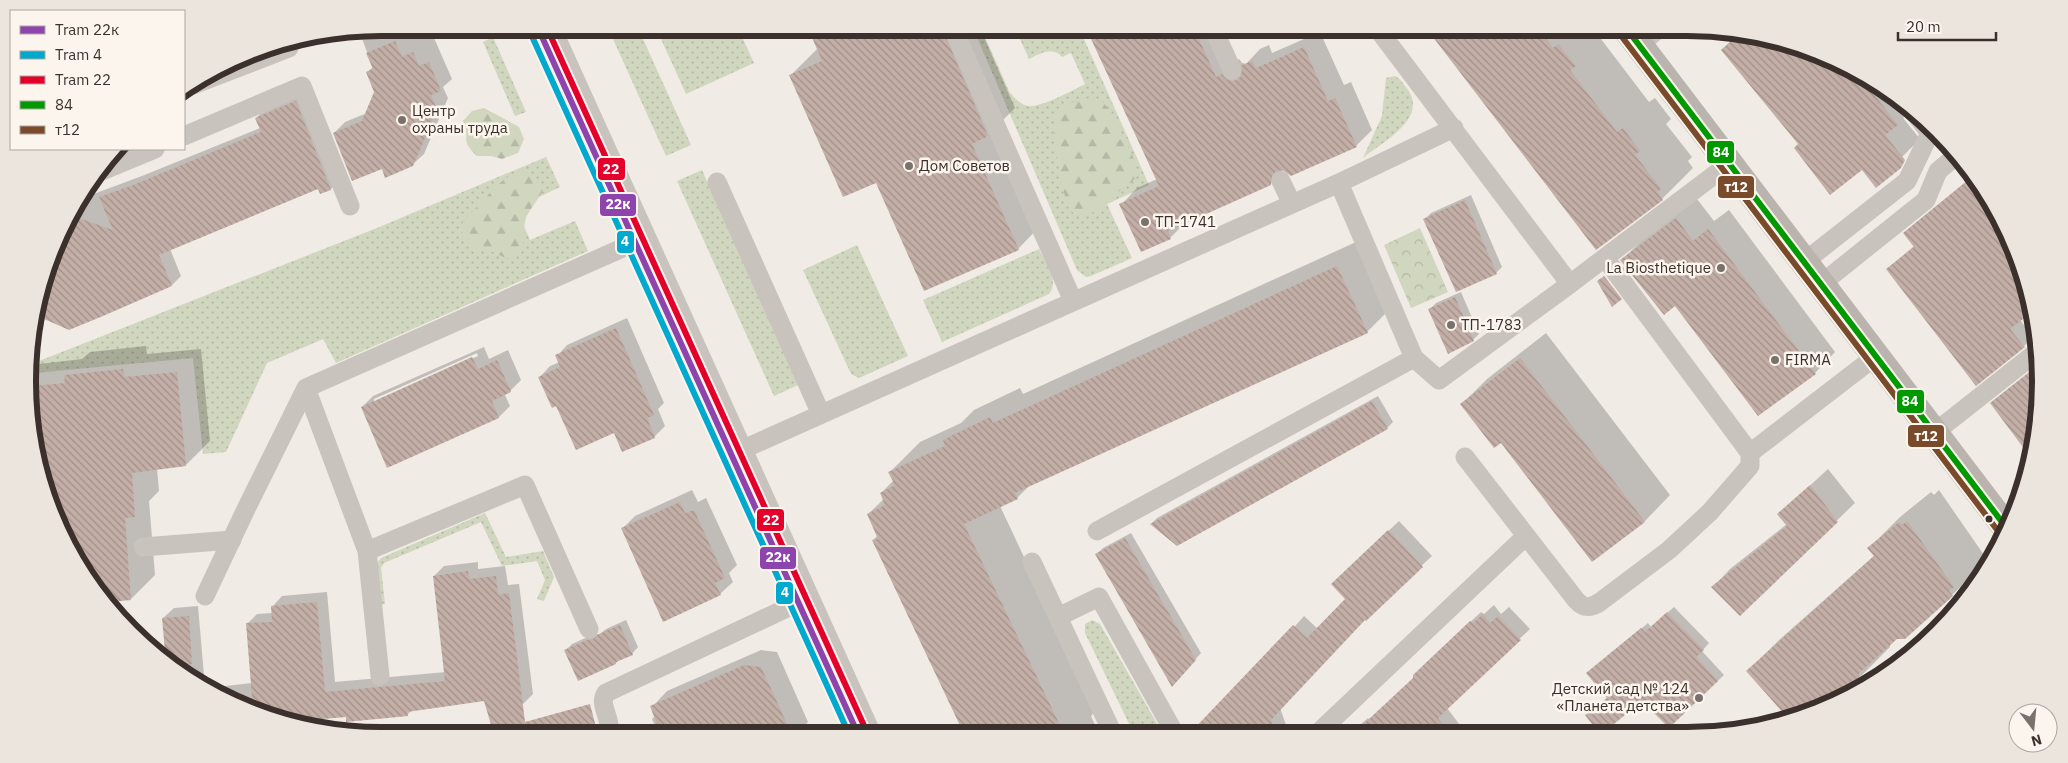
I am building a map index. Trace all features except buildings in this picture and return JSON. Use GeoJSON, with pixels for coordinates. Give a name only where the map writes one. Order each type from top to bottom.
{"type":"FeatureCollection","features":[{"type":"Feature","properties":{"kind":"main road"},"geometry":{"type":"LineString","coordinates":[[1641,36],[1730,164],[2002,522]]}},
{"type":"Feature","properties":{"kind":"street"},"geometry":{"type":"LineString","coordinates":[[551,36],[864,727]]}},
{"type":"Feature","properties":{"kind":"lane"},"geometry":{"type":"LineString","coordinates":[[957,36],[1073,301]]}},
{"type":"Feature","properties":{"kind":"lane"},"geometry":{"type":"LineString","coordinates":[[1217,36],[1232,70]]}},
{"type":"Feature","properties":{"kind":"lane"},"geometry":{"type":"LineString","coordinates":[[1383,36],[1570,284]]}},
{"type":"Feature","properties":{"kind":"lane"},"geometry":{"type":"LineString","coordinates":[[185,136],[302,86],[350,206]]}},
{"type":"Feature","properties":{"kind":"lane"},"geometry":{"type":"LineString","coordinates":[[739,451],[1339,183],[1454,128]]}},
{"type":"Feature","properties":{"kind":"lane"},"geometry":{"type":"LineString","coordinates":[[1804,262],[1907,181],[1929,135]]}},
{"type":"Feature","properties":{"kind":"lane"},"geometry":{"type":"LineString","coordinates":[[111,167],[153,150]]}},
{"type":"Feature","properties":{"kind":"lane"},"geometry":{"type":"LineString","coordinates":[[1821,284],[1926,200],[1938,171],[1951,160]]}},
{"type":"Feature","properties":{"kind":"lane"},"geometry":{"type":"LineString","coordinates":[[1339,183],[1414,358],[1439,380],[1730,164]]}},
{"type":"Feature","properties":{"kind":"lane"},"geometry":{"type":"LineString","coordinates":[[1281,180],[1292,204]]}},
{"type":"Feature","properties":{"kind":"lane"},"geometry":{"type":"LineString","coordinates":[[716,182],[822,414]]}},
{"type":"Feature","properties":{"kind":"lane"},"geometry":{"type":"LineString","coordinates":[[206,596],[306,388],[643,239]]}},
{"type":"Feature","properties":{"kind":"lane"},"geometry":{"type":"LineString","coordinates":[[1465,457],[1576,600],[1584,606],[1590,607],[1600,602],[1669,550],[1710,512],[1750,466],[1750,453],[1605,258]]}},
{"type":"Feature","properties":{"kind":"lane"},"geometry":{"type":"LineString","coordinates":[[1750,453],[1876,356]]}},
{"type":"Feature","properties":{"kind":"lane"},"geometry":{"type":"LineString","coordinates":[[1934,433],[2031,357]]}},
{"type":"Feature","properties":{"kind":"lane"},"geometry":{"type":"LineString","coordinates":[[1097,531],[1414,358]]}},
{"type":"Feature","properties":{"kind":"lane"},"geometry":{"type":"LineString","coordinates":[[306,388],[367,551],[380,676]]}},
{"type":"Feature","properties":{"kind":"lane"},"geometry":{"type":"LineString","coordinates":[[367,551],[525,485],[589,629]]}},
{"type":"Feature","properties":{"kind":"lane"},"geometry":{"type":"LineString","coordinates":[[1324,727],[1526,536]]}},
{"type":"Feature","properties":{"kind":"lane"},"geometry":{"type":"LineString","coordinates":[[142,547],[232,540]]}},
{"type":"Feature","properties":{"kind":"lane"},"geometry":{"type":"LineString","coordinates":[[1032,562],[1110,727]]}},
{"type":"Feature","properties":{"kind":"lane"},"geometry":{"type":"LineString","coordinates":[[1058,617],[1099,597],[1171,727]]}},
{"type":"Feature","properties":{"kind":"lane"},"geometry":{"type":"LineString","coordinates":[[609,727],[600,715],[606,693],[806,600]]}},
{"type":"Feature","properties":{"kind":"green space"},"geometry":{"type":"Polygon","coordinates":[[[612,36],[642,36],[691,145],[666,156],[612,36]]]}},
{"type":"Feature","properties":{"kind":"green space"},"geometry":{"type":"Polygon","coordinates":[[[660,36],[742,36],[754,63],[686,94],[660,36]]]}},
{"type":"Feature","properties":{"kind":"green space"},"geometry":{"type":"Polygon","coordinates":[[[976,36],[985,36],[1013,96],[1022,104],[1033,106],[1048,102],[1085,84],[1071,53],[1062,57],[1050,51],[1029,59],[1019,36],[1083,36],[1149,185],[1107,204],[1132,258],[1091,276],[1086,277],[1077,270],[976,36]]]}},
{"type":"Feature","properties":{"kind":"green space"},"geometry":{"type":"Polygon","coordinates":[[[493,37],[526,112],[515,116],[483,42],[493,37]]]}},
{"type":"Feature","properties":{"kind":"green space"},"geometry":{"type":"Polygon","coordinates":[[[1395,76],[1401,80],[1408,90],[1413,101],[1412,111],[1408,120],[1400,129],[1363,158],[1382,116],[1386,78],[1395,76]]]}},
{"type":"Feature","properties":{"kind":"green space"},"geometry":{"type":"Polygon","coordinates":[[[1093,98],[1102,101],[1111,112],[1133,157],[1136,176],[1132,182],[1109,198],[1099,209],[1089,214],[1077,215],[1069,207],[1063,188],[1055,143],[1055,118],[1057,112],[1064,106],[1079,100],[1093,98]]]}},
{"type":"Feature","properties":{"kind":"green space"},"geometry":{"type":"Polygon","coordinates":[[[484,108],[519,127],[524,139],[518,153],[502,159],[491,156],[477,156],[471,150],[468,146],[463,121],[472,111],[484,108]]]}},
{"type":"Feature","properties":{"kind":"green space"},"geometry":{"type":"Polygon","coordinates":[[[546,157],[560,187],[516,208],[530,240],[575,221],[588,251],[336,363],[323,339],[267,363],[226,452],[203,454],[193,358],[36,373],[37,362],[377,228],[546,157]]]}},
{"type":"Feature","properties":{"kind":"green space"},"geometry":{"type":"Polygon","coordinates":[[[702,170],[798,385],[774,396],[677,181],[702,170]]]}},
{"type":"Feature","properties":{"kind":"green space"},"geometry":{"type":"Polygon","coordinates":[[[523,171],[538,180],[542,184],[543,190],[526,218],[521,253],[508,258],[490,251],[470,247],[463,237],[462,226],[464,220],[502,181],[515,173],[523,171]]]}},
{"type":"Feature","properties":{"kind":"green space"},"geometry":{"type":"Polygon","coordinates":[[[1420,228],[1448,292],[1411,308],[1384,245],[1420,228]]]}},
{"type":"Feature","properties":{"kind":"green space"},"geometry":{"type":"Polygon","coordinates":[[[857,245],[908,356],[859,378],[851,374],[803,270],[857,245]]]}},
{"type":"Feature","properties":{"kind":"green space"},"geometry":{"type":"Polygon","coordinates":[[[1039,249],[1052,277],[1052,289],[1049,294],[942,342],[923,300],[1039,249]]]}},
{"type":"Feature","properties":{"kind":"green space"},"geometry":{"type":"Polygon","coordinates":[[[485,513],[506,557],[543,551],[554,577],[544,601],[537,599],[545,580],[537,561],[502,566],[481,522],[384,563],[381,568],[385,604],[380,605],[377,563],[381,558],[485,513]]]}},
{"type":"Feature","properties":{"kind":"green space"},"geometry":{"type":"Polygon","coordinates":[[[1092,620],[1100,624],[1159,727],[1131,727],[1085,633],[1085,624],[1092,620]]]}},
{"type":"Feature","properties":{"kind":"tram line","name":"4"},"geometry":{"type":"LineString","coordinates":[[532,36],[846,727]]}},
{"type":"Feature","properties":{"kind":"tram line","name":"22к"},"geometry":{"type":"LineString","coordinates":[[542,36],[855,727]]}},
{"type":"Feature","properties":{"kind":"tram line","name":"22"},"geometry":{"type":"LineString","coordinates":[[551,36],[865,727]]}},
{"type":"Feature","properties":{"kind":"transit line","name":"т12"},"geometry":{"type":"LineString","coordinates":[[1621,36],[1998,530]]}},
{"type":"Feature","properties":{"kind":"transit line","name":"84"},"geometry":{"type":"LineString","coordinates":[[1632,36],[2002,522]]}},
{"type":"Feature","properties":{"kind":"place","name":"Центр охраны труда"},"geometry":{"type":"Point","coordinates":[402,120]}},
{"type":"Feature","properties":{"kind":"place","name":"Дом Советов"},"geometry":{"type":"Point","coordinates":[909,166]}},
{"type":"Feature","properties":{"kind":"place","name":"ТП-1741"},"geometry":{"type":"Point","coordinates":[1145,222]}},
{"type":"Feature","properties":{"kind":"place","name":"La Biosthetique"},"geometry":{"type":"Point","coordinates":[1721,268]}},
{"type":"Feature","properties":{"kind":"place","name":"ТП-1783"},"geometry":{"type":"Point","coordinates":[1451,325]}},
{"type":"Feature","properties":{"kind":"place","name":"FIRMA"},"geometry":{"type":"Point","coordinates":[1775,360]}},
{"type":"Feature","properties":{"kind":"place","name":"Детский сад № 124 «Планета детства»"},"geometry":{"type":"Point","coordinates":[1699,698]}}]}
